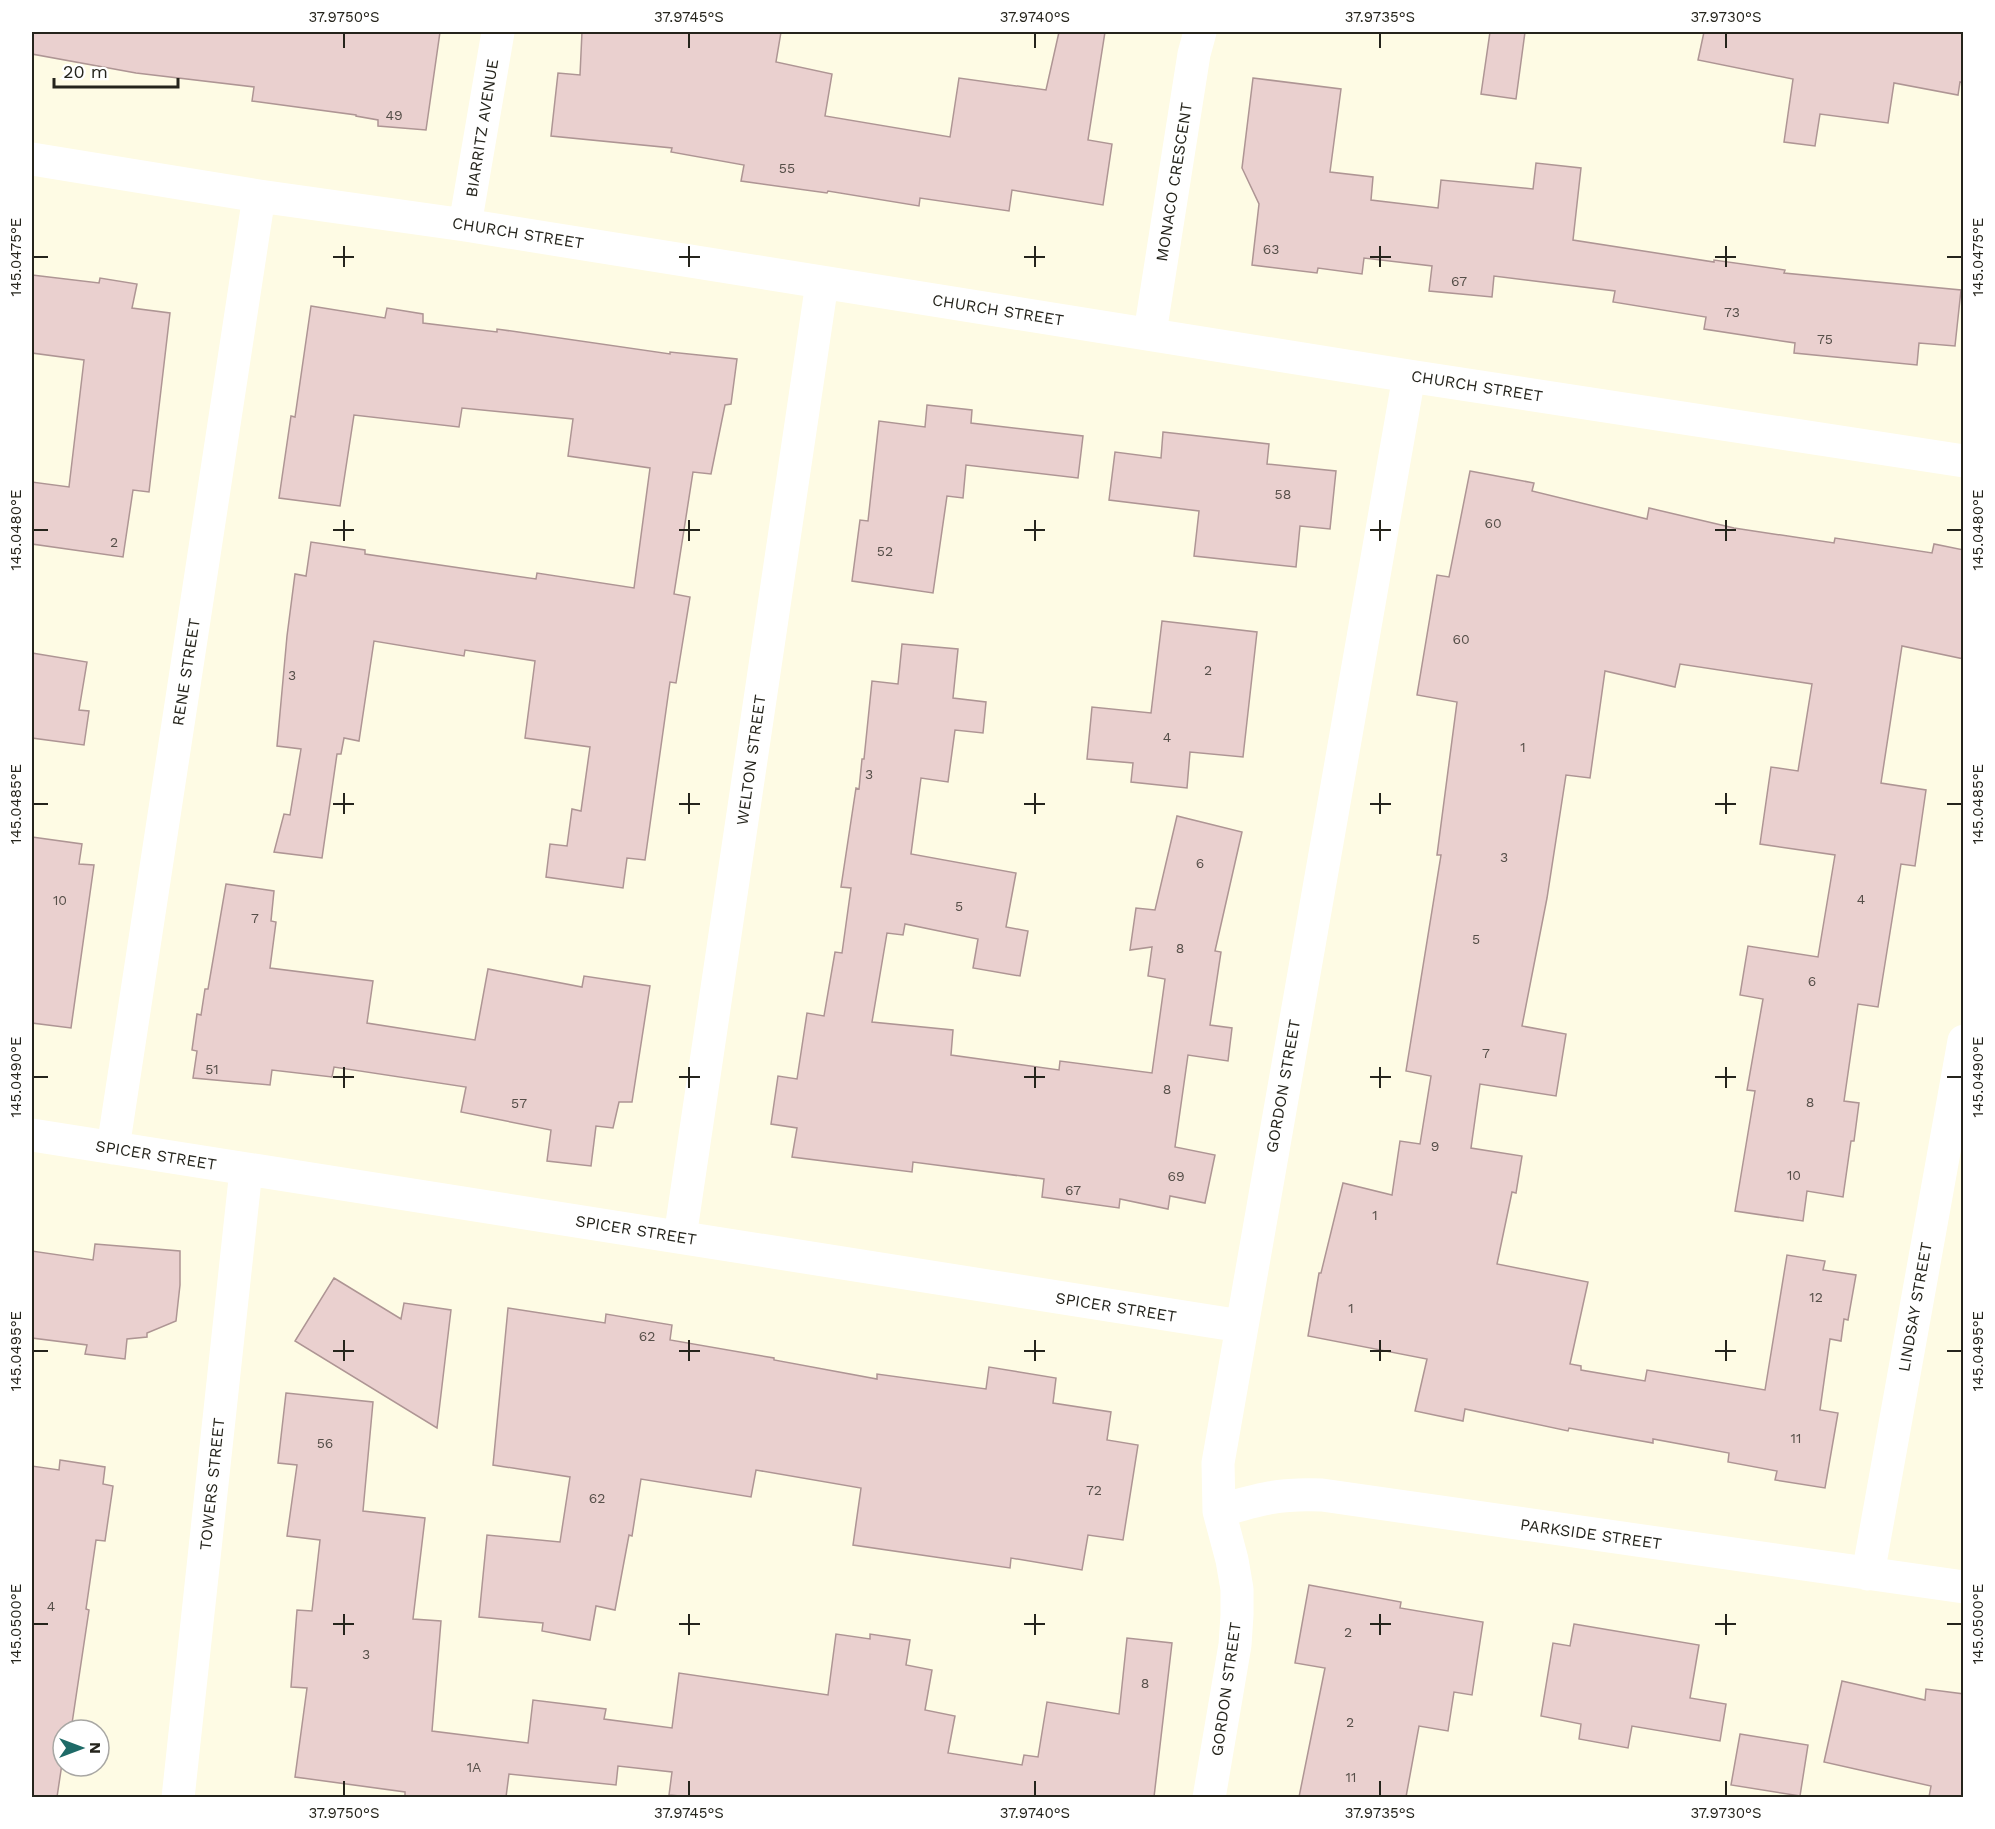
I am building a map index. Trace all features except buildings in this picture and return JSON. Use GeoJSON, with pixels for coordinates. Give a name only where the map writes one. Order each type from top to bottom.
{"type":"FeatureCollection","features":[{"type":"Feature","properties":{"kind":"street","name":"BIARRITZ AVENUE"},"geometry":{"type":"LineString","coordinates":[[465,225],[498,32]]}},
{"type":"Feature","properties":{"kind":"street","name":"MONACO CRESCENT"},"geometry":{"type":"LineString","coordinates":[[1150,333],[1194,54],[1200,32]]}},
{"type":"Feature","properties":{"kind":"street","name":"CHURCH STREET"},"geometry":{"type":"LineString","coordinates":[[32,159],[1964,461]]}},
{"type":"Feature","properties":{"kind":"street","name":"RENE STREET"},"geometry":{"type":"LineString","coordinates":[[113,1148],[260,196]]}},
{"type":"Feature","properties":{"kind":"street","name":"WELTON STREET"},"geometry":{"type":"LineString","coordinates":[[680,1237],[822,283]]}},
{"type":"Feature","properties":{"kind":"street","name":"GORDON STREET"},"geometry":{"type":"LineString","coordinates":[[1209,1797],[1235,1645],[1237,1615],[1237,1589],[1232,1560],[1219,1511],[1218,1463],[1409,376]]}},
{"type":"Feature","properties":{"kind":"street","name":"LINDSAY STREET"},"geometry":{"type":"LineString","coordinates":[[1868,1574],[1964,1041]]}},
{"type":"Feature","properties":{"kind":"street","name":"SPICER STREET"},"geometry":{"type":"LineString","coordinates":[[32,1135],[1241,1326]]}},
{"type":"Feature","properties":{"kind":"street","name":"TOWERS STREET"},"geometry":{"type":"LineString","coordinates":[[178,1797],[246,1170]]}},
{"type":"Feature","properties":{"kind":"street","name":"PARKSIDE STREET"},"geometry":{"type":"LineString","coordinates":[[1219,1511],[1286,1494],[1322,1495],[1964,1587]]}}]}
